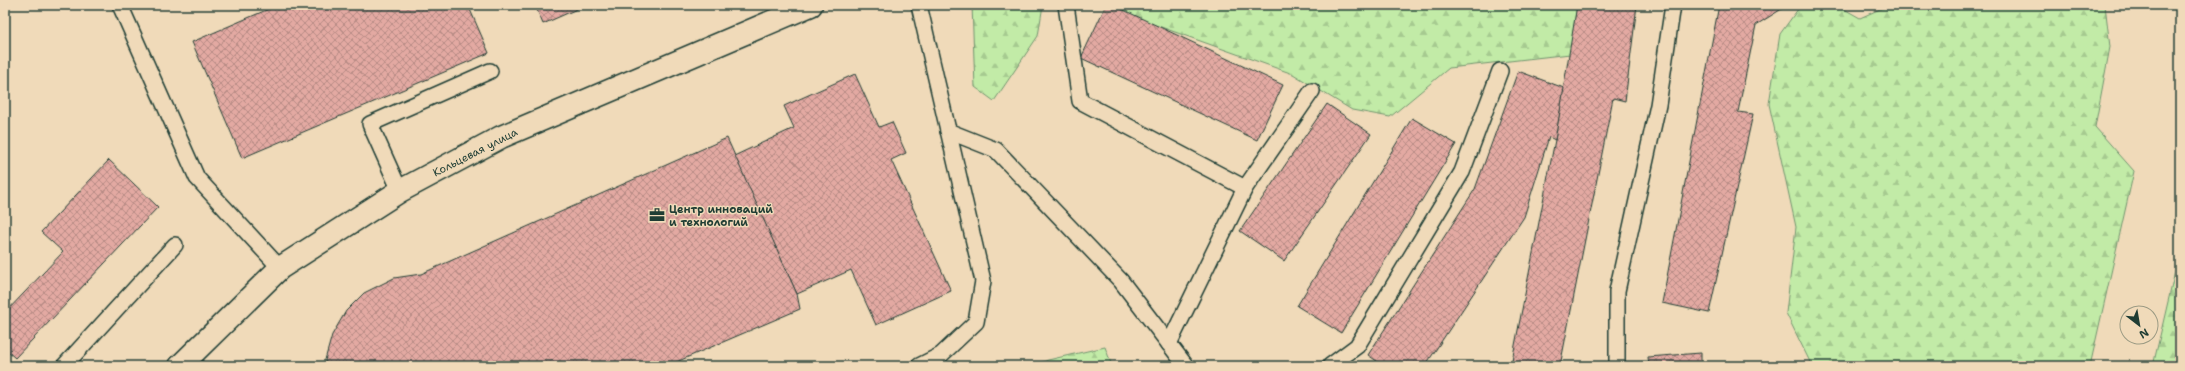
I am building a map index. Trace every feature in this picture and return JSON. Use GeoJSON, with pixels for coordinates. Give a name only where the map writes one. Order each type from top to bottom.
{"type":"FeatureCollection","features":[{"type":"Feature","properties":{"kind":"street","name":"Кольцевая улица"},"geometry":{"type":"LineString","coordinates":[[180,366],[280,268],[400,191],[501,137],[811,5]]}},
{"type":"Feature","properties":{"kind":"lane"},"geometry":{"type":"LineString","coordinates":[[120,5],[197,178],[280,268]]}},
{"type":"Feature","properties":{"kind":"lane"},"geometry":{"type":"LineString","coordinates":[[919,5],[983,281],[976,322],[941,356],[919,366]]}},
{"type":"Feature","properties":{"kind":"lane"},"geometry":{"type":"LineString","coordinates":[[1066,5],[1080,101],[1245,188]]}},
{"type":"Feature","properties":{"kind":"lane"},"geometry":{"type":"LineString","coordinates":[[1617,366],[1617,291],[1658,105],[1673,5]]}},
{"type":"Feature","properties":{"kind":"lane"},"geometry":{"type":"LineString","coordinates":[[400,191],[370,124],[490,71]]}},
{"type":"Feature","properties":{"kind":"lane"},"geometry":{"type":"LineString","coordinates":[[1330,366],[1357,346],[1462,172],[1500,71]]}},
{"type":"Feature","properties":{"kind":"lane"},"geometry":{"type":"LineString","coordinates":[[1169,344],[1245,188],[1312,91]]}},
{"type":"Feature","properties":{"kind":"lane"},"geometry":{"type":"LineString","coordinates":[[948,131],[996,150],[1121,281],[1186,366]]}},
{"type":"Feature","properties":{"kind":"lane"},"geometry":{"type":"LineString","coordinates":[[64,366],[175,244]]}},
{"type":"Feature","properties":{"kind":"green space"},"geometry":{"type":"Polygon","coordinates":[[[972,5],[1043,5],[1038,36],[994,101],[975,87],[972,5]]]}},
{"type":"Feature","properties":{"kind":"green space"},"geometry":{"type":"Polygon","coordinates":[[[1099,5],[1577,5],[1570,54],[1449,68],[1390,117],[1352,110],[1293,74],[1099,5]]]}},
{"type":"Feature","properties":{"kind":"green space"},"geometry":{"type":"Polygon","coordinates":[[[1801,5],[1837,5],[1860,18],[1889,5],[2105,5],[2110,47],[2095,127],[2134,171],[2090,366],[1812,366],[1786,313],[1796,227],[1769,104],[1780,34],[1801,5]]]}},
{"type":"Feature","properties":{"kind":"green space"},"geometry":{"type":"Polygon","coordinates":[[[2180,255],[2180,366],[2153,366],[2159,345],[2180,255]]]}},
{"type":"Feature","properties":{"kind":"green space"},"geometry":{"type":"Polygon","coordinates":[[[1105,347],[1112,366],[1033,366],[1048,360],[1105,347]]]}},
{"type":"Feature","properties":{"kind":"building"},"geometry":{"type":"Polygon","coordinates":[[[278,5],[468,5],[489,53],[242,158],[192,42],[278,5]]]}},
{"type":"Feature","properties":{"kind":"building"},"geometry":{"type":"Polygon","coordinates":[[[535,5],[586,5],[543,24],[535,5]]]}},
{"type":"Feature","properties":{"kind":"building"},"geometry":{"type":"Polygon","coordinates":[[[1106,5],[1113,5],[1283,85],[1257,140],[1081,58],[1106,5]]]}},
{"type":"Feature","properties":{"kind":"building"},"geometry":{"type":"Polygon","coordinates":[[[1577,5],[1637,5],[1625,101],[1613,98],[1560,366],[1511,366],[1555,140],[1577,5]]]}},
{"type":"Feature","properties":{"kind":"building"},"geometry":{"type":"Polygon","coordinates":[[[1719,5],[1788,5],[1756,25],[1738,112],[1753,114],[1709,313],[1662,303],[1719,5]]]}},
{"type":"Feature","properties":{"kind":"building"},"geometry":{"type":"Polygon","coordinates":[[[1518,71],[1564,88],[1555,140],[1549,137],[1524,217],[1425,366],[1384,366],[1368,355],[1475,189],[1518,71]]]}},
{"type":"Feature","properties":{"kind":"building"},"geometry":{"type":"Polygon","coordinates":[[[855,74],[879,127],[892,122],[906,153],[891,160],[951,291],[876,325],[851,270],[797,294],[734,156],[794,128],[784,106],[855,74]]]}},
{"type":"Feature","properties":{"kind":"building"},"geometry":{"type":"Polygon","coordinates":[[[1327,104],[1371,134],[1284,261],[1240,231],[1327,104]]]}},
{"type":"Feature","properties":{"kind":"building"},"geometry":{"type":"Polygon","coordinates":[[[1412,118],[1456,144],[1341,333],[1297,306],[1412,118]]]}},
{"type":"Feature","properties":{"kind":"building","name":"Центр инноваций и технологий"},"geometry":{"type":"Polygon","coordinates":[[[727,138],[797,294],[800,309],[667,366],[326,366],[325,360],[332,335],[346,311],[364,293],[394,278],[421,274],[727,138]]]}},
{"type":"Feature","properties":{"kind":"building"},"geometry":{"type":"Polygon","coordinates":[[[109,160],[158,207],[15,358],[5,349],[5,313],[63,252],[41,232],[109,160]]]}},
{"type":"Feature","properties":{"kind":"building"},"geometry":{"type":"Polygon","coordinates":[[[1701,353],[1701,366],[1649,366],[1648,357],[1701,353]]]}},
{"type":"Feature","properties":{"kind":"place","name":"Центр инноваций и технологий"},"geometry":{"type":"Point","coordinates":[657,215]}}]}
